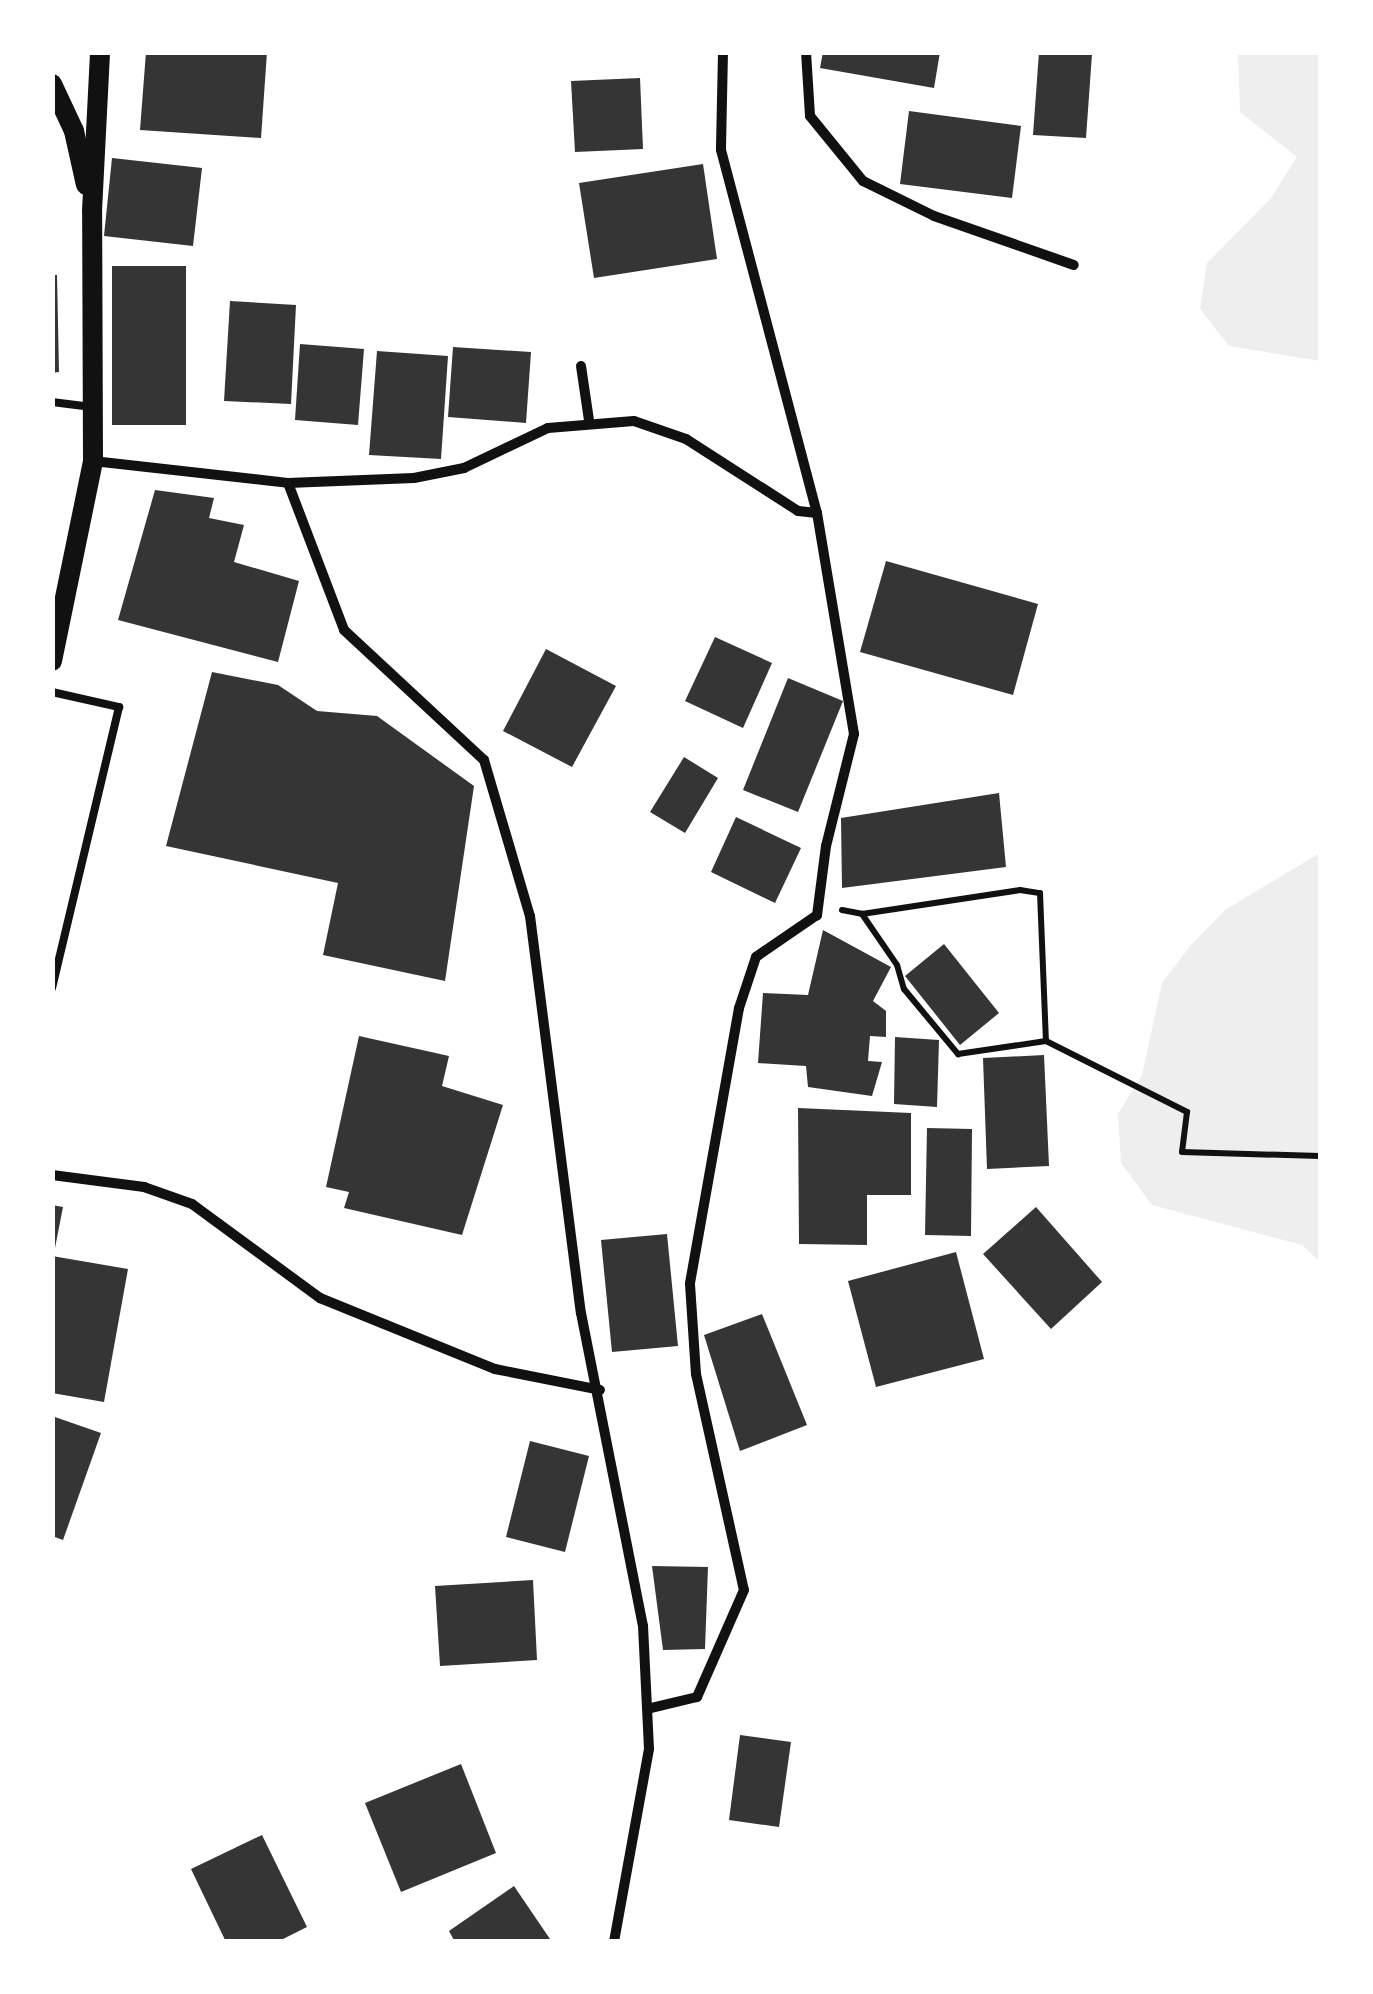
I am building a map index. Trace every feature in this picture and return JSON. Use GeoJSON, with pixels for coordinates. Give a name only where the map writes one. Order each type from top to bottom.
{"type":"FeatureCollection","features":[{"type":"Feature","properties":{"kind":"main road"},"geometry":{"type":"LineString","coordinates":[[52,661],[93,460],[96,408],[92,211],[100,52]]}},
{"type":"Feature","properties":{"kind":"main road"},"geometry":{"type":"LineString","coordinates":[[52,84],[74,131],[92,211]]}},
{"type":"Feature","properties":{"kind":"street"},"geometry":{"type":"LineString","coordinates":[[647,1710],[697,1697],[744,1590],[696,1374],[690,1284],[739,1008],[756,957],[817,914],[826,846],[854,734],[816,513],[721,150],[723,52]]}},
{"type":"Feature","properties":{"kind":"street"},"geometry":{"type":"LineString","coordinates":[[806,52],[810,116],[863,181],[934,216],[1074,266]]}},
{"type":"Feature","properties":{"kind":"street"},"geometry":{"type":"LineString","coordinates":[[581,366],[589,420]]}},
{"type":"Feature","properties":{"kind":"street"},"geometry":{"type":"LineString","coordinates":[[93,460],[288,483],[414,478],[464,468],[548,428],[589,420],[634,421],[686,439],[798,511],[816,513]]}},
{"type":"Feature","properties":{"kind":"street"},"geometry":{"type":"LineString","coordinates":[[288,483],[344,630],[484,760],[510,830],[530,916],[581,1313],[600,1390],[643,1626],[648,1750],[614,1942]]}},
{"type":"Feature","properties":{"kind":"street"},"geometry":{"type":"LineString","coordinates":[[52,1175],[144,1187],[192,1204],[320,1298],[495,1369],[600,1390]]}},
{"type":"Feature","properties":{"kind":"lane"},"geometry":{"type":"LineString","coordinates":[[52,402],[96,408]]}},
{"type":"Feature","properties":{"kind":"lane"},"geometry":{"type":"LineString","coordinates":[[52,692],[119,707],[58,944],[52,988]]}},
{"type":"Feature","properties":{"kind":"path"},"geometry":{"type":"LineString","coordinates":[[1046,1040],[1040,893],[1020,890],[862,914],[897,966],[904,989],[958,1054],[1046,1040],[1188,1112],[1182,1152],[1320,1156]]}},
{"type":"Feature","properties":{"kind":"shaded area"},"geometry":{"type":"Polygon","coordinates":[[[1238,53],[1320,53],[1320,361],[1229,346],[1200,309],[1207,263],[1271,198],[1297,157],[1240,112],[1238,53]]]}},
{"type":"Feature","properties":{"kind":"shaded area"},"geometry":{"type":"Polygon","coordinates":[[[1320,853],[1320,1262],[1302,1245],[1152,1205],[1121,1163],[1118,1114],[1142,1075],[1162,983],[1191,945],[1225,910],[1320,853]]]}},
{"type":"Feature","properties":{"kind":"building"},"geometry":{"type":"Polygon","coordinates":[[[146,52],[267,52],[261,138],[140,130],[146,52]]]}},
{"type":"Feature","properties":{"kind":"building"},"geometry":{"type":"Polygon","coordinates":[[[823,52],[940,52],[934,88],[820,68],[823,52]]]}},
{"type":"Feature","properties":{"kind":"building"},"geometry":{"type":"Polygon","coordinates":[[[1039,52],[1092,54],[1086,138],[1033,135],[1039,52]]]}},
{"type":"Feature","properties":{"kind":"building"},"geometry":{"type":"Polygon","coordinates":[[[640,78],[643,149],[575,152],[571,81],[640,78]]]}},
{"type":"Feature","properties":{"kind":"building"},"geometry":{"type":"Polygon","coordinates":[[[909,111],[1021,126],[1012,198],[900,184],[909,111]]]}},
{"type":"Feature","properties":{"kind":"building"},"geometry":{"type":"Polygon","coordinates":[[[112,158],[202,168],[193,246],[104,236],[112,158]]]}},
{"type":"Feature","properties":{"kind":"building"},"geometry":{"type":"Polygon","coordinates":[[[703,164],[717,259],[594,278],[579,183],[703,164]]]}},
{"type":"Feature","properties":{"kind":"building"},"geometry":{"type":"Polygon","coordinates":[[[112,266],[186,266],[186,425],[112,425],[112,266]]]}},
{"type":"Feature","properties":{"kind":"building"},"geometry":{"type":"Polygon","coordinates":[[[52,275],[57,275],[59,372],[52,373],[52,275]]]}},
{"type":"Feature","properties":{"kind":"building"},"geometry":{"type":"Polygon","coordinates":[[[230,301],[296,305],[291,404],[224,401],[230,301]]]}},
{"type":"Feature","properties":{"kind":"building"},"geometry":{"type":"Polygon","coordinates":[[[300,344],[364,349],[358,425],[295,420],[300,344]]]}},
{"type":"Feature","properties":{"kind":"building"},"geometry":{"type":"Polygon","coordinates":[[[453,347],[531,352],[526,423],[448,417],[453,347]]]}},
{"type":"Feature","properties":{"kind":"building"},"geometry":{"type":"Polygon","coordinates":[[[377,351],[448,356],[441,459],[369,455],[377,351]]]}},
{"type":"Feature","properties":{"kind":"building"},"geometry":{"type":"Polygon","coordinates":[[[155,490],[214,498],[209,518],[244,525],[234,562],[299,581],[278,662],[118,620],[155,490]]]}},
{"type":"Feature","properties":{"kind":"building"},"geometry":{"type":"Polygon","coordinates":[[[886,561],[1038,604],[1013,695],[860,652],[886,561]]]}},
{"type":"Feature","properties":{"kind":"building"},"geometry":{"type":"Polygon","coordinates":[[[715,637],[772,663],[743,728],[685,701],[715,637]]]}},
{"type":"Feature","properties":{"kind":"building"},"geometry":{"type":"Polygon","coordinates":[[[546,649],[616,686],[572,767],[503,731],[546,649]]]}},
{"type":"Feature","properties":{"kind":"building"},"geometry":{"type":"Polygon","coordinates":[[[212,672],[278,685],[317,711],[377,716],[474,786],[445,981],[323,955],[338,883],[166,846],[212,672]]]}},
{"type":"Feature","properties":{"kind":"building"},"geometry":{"type":"Polygon","coordinates":[[[788,678],[843,701],[798,812],[743,790],[788,678]]]}},
{"type":"Feature","properties":{"kind":"building"},"geometry":{"type":"Polygon","coordinates":[[[684,757],[718,778],[685,833],[650,812],[684,757]]]}},
{"type":"Feature","properties":{"kind":"building"},"geometry":{"type":"Polygon","coordinates":[[[999,793],[1006,867],[842,888],[841,818],[999,793]]]}},
{"type":"Feature","properties":{"kind":"building"},"geometry":{"type":"Polygon","coordinates":[[[736,817],[801,848],[775,903],[711,872],[736,817]]]}},
{"type":"Feature","properties":{"kind":"building"},"geometry":{"type":"Polygon","coordinates":[[[823,930],[891,967],[873,1001],[886,1011],[886,1037],[870,1036],[868,1061],[882,1062],[872,1096],[808,1087],[806,1066],[758,1063],[763,993],[808,995],[823,930]]]}},
{"type":"Feature","properties":{"kind":"building"},"geometry":{"type":"Polygon","coordinates":[[[944,944],[999,1013],[960,1045],[905,976],[944,944]]]}},
{"type":"Feature","properties":{"kind":"building"},"geometry":{"type":"Polygon","coordinates":[[[359,1036],[449,1056],[442,1086],[503,1105],[462,1235],[344,1208],[349,1192],[326,1187],[359,1036]]]}},
{"type":"Feature","properties":{"kind":"building"},"geometry":{"type":"Polygon","coordinates":[[[895,1037],[939,1040],[937,1107],[894,1104],[895,1037]]]}},
{"type":"Feature","properties":{"kind":"building"},"geometry":{"type":"Polygon","coordinates":[[[1044,1055],[1049,1166],[987,1169],[983,1058],[1044,1055]]]}},
{"type":"Feature","properties":{"kind":"building"},"geometry":{"type":"Polygon","coordinates":[[[798,1108],[911,1113],[911,1195],[867,1195],[867,1245],[799,1244],[798,1108]]]}},
{"type":"Feature","properties":{"kind":"building"},"geometry":{"type":"Polygon","coordinates":[[[927,1128],[972,1129],[971,1236],[925,1235],[927,1128]]]}},
{"type":"Feature","properties":{"kind":"building"},"geometry":{"type":"Polygon","coordinates":[[[52,1205],[63,1207],[54,1253],[52,1253],[52,1205]]]}},
{"type":"Feature","properties":{"kind":"building"},"geometry":{"type":"Polygon","coordinates":[[[1036,1207],[1102,1282],[1051,1329],[983,1254],[1036,1207]]]}},
{"type":"Feature","properties":{"kind":"building"},"geometry":{"type":"Polygon","coordinates":[[[667,1234],[678,1346],[612,1352],[601,1240],[667,1234]]]}},
{"type":"Feature","properties":{"kind":"building"},"geometry":{"type":"Polygon","coordinates":[[[956,1252],[984,1359],[876,1387],[848,1281],[956,1252]]]}},
{"type":"Feature","properties":{"kind":"building"},"geometry":{"type":"Polygon","coordinates":[[[52,1256],[128,1269],[104,1402],[52,1393],[52,1256]]]}},
{"type":"Feature","properties":{"kind":"building"},"geometry":{"type":"Polygon","coordinates":[[[762,1314],[807,1425],[740,1451],[704,1335],[762,1314]]]}},
{"type":"Feature","properties":{"kind":"building"},"geometry":{"type":"Polygon","coordinates":[[[52,1416],[101,1433],[63,1540],[52,1536],[52,1416]]]}},
{"type":"Feature","properties":{"kind":"building"},"geometry":{"type":"Polygon","coordinates":[[[530,1441],[589,1456],[565,1552],[506,1537],[530,1441]]]}},
{"type":"Feature","properties":{"kind":"building"},"geometry":{"type":"Polygon","coordinates":[[[652,1566],[708,1567],[705,1649],[663,1650],[652,1566]]]}},
{"type":"Feature","properties":{"kind":"building"},"geometry":{"type":"Polygon","coordinates":[[[533,1580],[537,1660],[440,1666],[435,1586],[533,1580]]]}},
{"type":"Feature","properties":{"kind":"building"},"geometry":{"type":"Polygon","coordinates":[[[740,1735],[791,1742],[779,1827],[729,1820],[740,1735]]]}},
{"type":"Feature","properties":{"kind":"building"},"geometry":{"type":"Polygon","coordinates":[[[461,1764],[496,1853],[401,1892],[365,1803],[461,1764]]]}},
{"type":"Feature","properties":{"kind":"building"},"geometry":{"type":"Polygon","coordinates":[[[262,1835],[307,1927],[277,1942],[226,1942],[191,1869],[262,1835]]]}},
{"type":"Feature","properties":{"kind":"building"},"geometry":{"type":"Polygon","coordinates":[[[514,1886],[552,1942],[455,1942],[449,1931],[514,1886]]]}}]}
